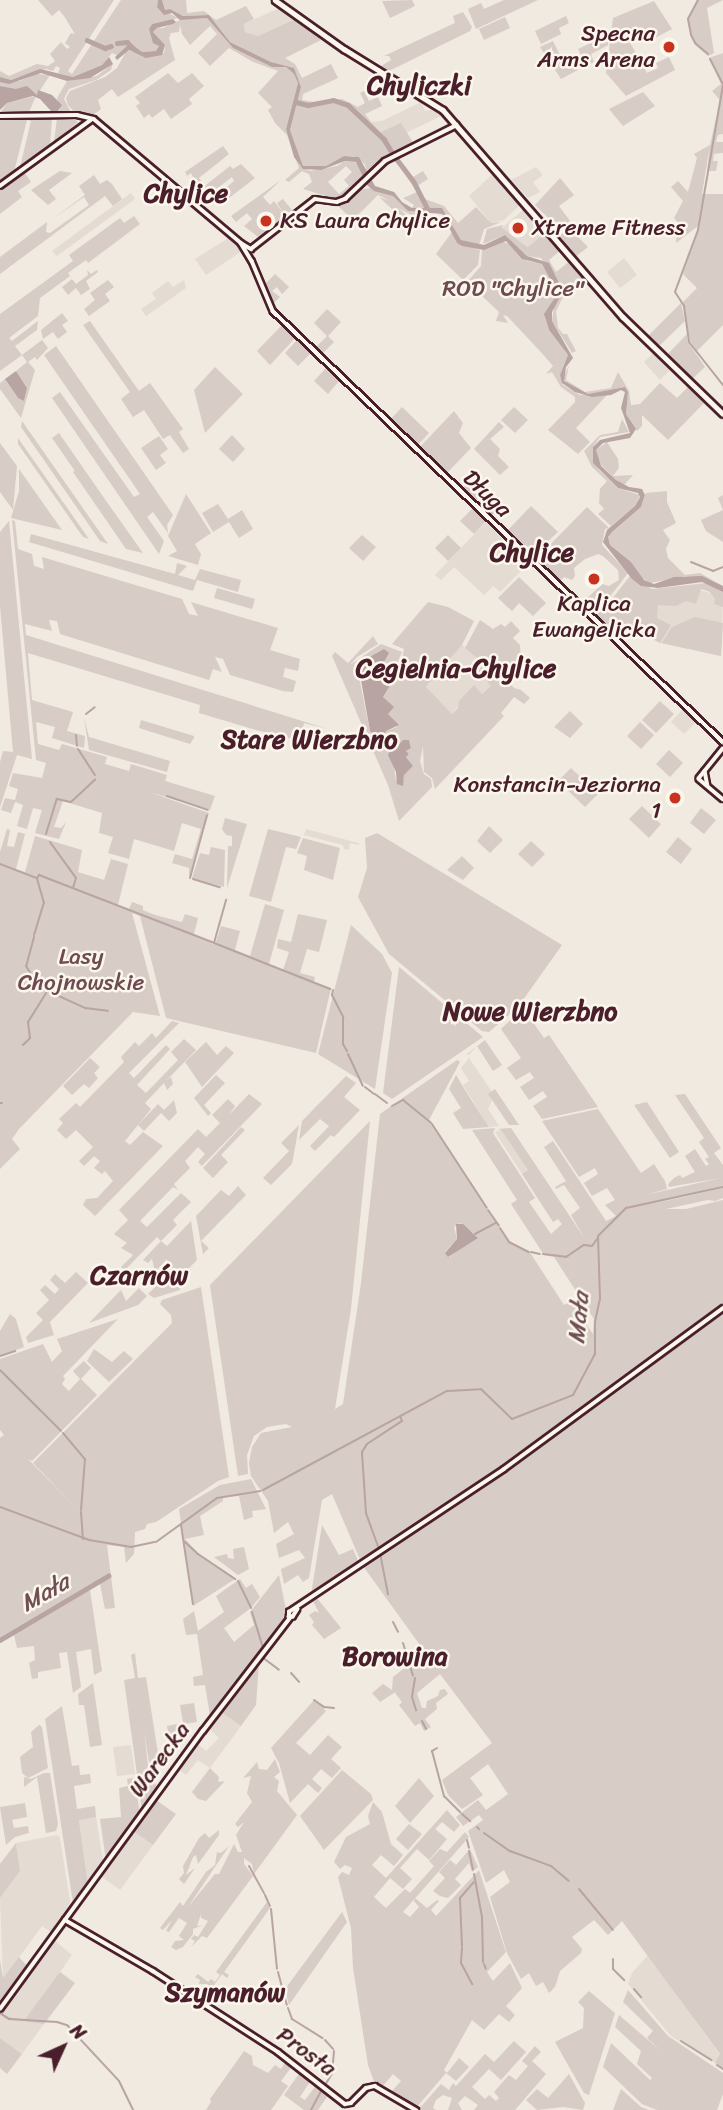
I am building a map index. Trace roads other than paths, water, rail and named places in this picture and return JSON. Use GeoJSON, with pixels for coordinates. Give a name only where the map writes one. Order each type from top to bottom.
{"type":"FeatureCollection","features":[{"type":"Feature","properties":{"kind":"main road"},"geometry":{"type":"LineString","coordinates":[[275,0],[344,50],[438,106],[493,164],[636,331],[723,414]]}},
{"type":"Feature","properties":{"kind":"street"},"geometry":{"type":"LineString","coordinates":[[0,116],[74,116],[96,121],[249,250],[313,200],[318,197],[341,201],[393,156],[457,125]]}},
{"type":"Feature","properties":{"kind":"street"},"geometry":{"type":"LineString","coordinates":[[0,186],[78,127],[83,120]]}},
{"type":"Feature","properties":{"kind":"street","name":"Długa"},"geometry":{"type":"LineString","coordinates":[[249,250],[273,311],[722,745]]}},
{"type":"Feature","properties":{"kind":"street"},"geometry":{"type":"LineString","coordinates":[[722,745],[703,778],[723,799]]}},
{"type":"Feature","properties":{"kind":"street","name":"Warecka"},"geometry":{"type":"LineString","coordinates":[[0,2009],[291,1615],[361,1564],[504,1469],[723,1308]]}},
{"type":"Feature","properties":{"kind":"street","name":"Prosta"},"geometry":{"type":"LineString","coordinates":[[65,1920],[153,1971],[278,2052],[345,2104],[351,2103],[366,2088],[376,2086],[416,2110]]}},
{"type":"Feature","properties":{"kind":"waterway"},"geometry":{"type":"LineString","coordinates":[[698,0],[688,19],[695,43],[708,54]]}},
{"type":"Feature","properties":{"kind":"waterway"},"geometry":{"type":"LineString","coordinates":[[87,40],[105,48],[111,46]]}},
{"type":"Feature","properties":{"kind":"waterway"},"geometry":{"type":"LineString","coordinates":[[117,43],[127,42],[131,46]]}},
{"type":"Feature","properties":{"kind":"waterway"},"geometry":{"type":"LineString","coordinates":[[710,59],[722,83]]}},
{"type":"Feature","properties":{"kind":"waterway"},"geometry":{"type":"LineString","coordinates":[[723,85],[698,230],[675,292],[684,306],[689,342],[723,385]]}},
{"type":"Feature","properties":{"kind":"waterway"},"geometry":{"type":"LineString","coordinates":[[296,102],[308,105],[333,100],[348,105],[384,139],[393,154]]}},
{"type":"Feature","properties":{"kind":"waterway"},"geometry":{"type":"LineString","coordinates":[[396,158],[414,182],[428,210]]}},
{"type":"Feature","properties":{"kind":"waterway"},"geometry":{"type":"LineString","coordinates":[[691,562],[713,571],[723,567]]}},
{"type":"Feature","properties":{"kind":"waterway"},"geometry":{"type":"LineString","coordinates":[[86,714],[95,707]]}},
{"type":"Feature","properties":{"kind":"waterway"},"geometry":{"type":"LineString","coordinates":[[76,735],[77,746]]}},
{"type":"Feature","properties":{"kind":"waterway"},"geometry":{"type":"LineString","coordinates":[[78,749],[95,775]]}},
{"type":"Feature","properties":{"kind":"waterway"},"geometry":{"type":"LineString","coordinates":[[46,834],[57,799],[71,802],[95,780]]}},
{"type":"Feature","properties":{"kind":"waterway"},"geometry":{"type":"LineString","coordinates":[[167,796],[208,810]]}},
{"type":"Feature","properties":{"kind":"waterway"},"geometry":{"type":"LineString","coordinates":[[190,878],[207,815]]}},
{"type":"Feature","properties":{"kind":"waterway"},"geometry":{"type":"LineString","coordinates":[[50,842],[76,878],[73,888]]}},
{"type":"Feature","properties":{"kind":"waterway"},"geometry":{"type":"LineString","coordinates":[[0,864],[37,878],[39,875],[212,942]]}},
{"type":"Feature","properties":{"kind":"waterway"},"geometry":{"type":"LineString","coordinates":[[34,935],[44,903],[37,879]]}},
{"type":"Feature","properties":{"kind":"waterway"},"geometry":{"type":"LineString","coordinates":[[193,879],[220,887]]}},
{"type":"Feature","properties":{"kind":"waterway"},"geometry":{"type":"LineString","coordinates":[[214,943],[226,900]]}},
{"type":"Feature","properties":{"kind":"waterway"},"geometry":{"type":"LineString","coordinates":[[34,937],[26,966],[39,987],[85,1008],[108,1011]]}},
{"type":"Feature","properties":{"kind":"waterway"},"geometry":{"type":"LineString","coordinates":[[214,943],[330,989]]}},
{"type":"Feature","properties":{"kind":"waterway"},"geometry":{"type":"LineString","coordinates":[[333,990],[332,995],[343,1017],[343,1044],[347,1051]]}},
{"type":"Feature","properties":{"kind":"waterway"},"geometry":{"type":"LineString","coordinates":[[23,1045],[30,1038],[28,1022],[47,992]]}},
{"type":"Feature","properties":{"kind":"waterway"},"geometry":{"type":"LineString","coordinates":[[348,1054],[363,1086]]}},
{"type":"Feature","properties":{"kind":"waterway"},"geometry":{"type":"LineString","coordinates":[[365,1087],[374,1094]]}},
{"type":"Feature","properties":{"kind":"waterway"},"geometry":{"type":"LineString","coordinates":[[375,1094],[387,1103]]}},
{"type":"Feature","properties":{"kind":"waterway"},"geometry":{"type":"LineString","coordinates":[[392,1106],[403,1100],[431,1123]]}},
{"type":"Feature","properties":{"kind":"waterway"},"geometry":{"type":"LineString","coordinates":[[432,1124],[487,1208]]}},
{"type":"Feature","properties":{"kind":"waterway","name":"Mała"},"geometry":{"type":"LineString","coordinates":[[263,1490],[447,1391],[481,1389],[512,1419],[573,1395],[595,1354],[595,1322],[600,1299],[598,1236],[626,1208],[723,1187]]}},
{"type":"Feature","properties":{"kind":"waterway"},"geometry":{"type":"LineString","coordinates":[[488,1210],[499,1226]]}},
{"type":"Feature","properties":{"kind":"waterway"},"geometry":{"type":"LineString","coordinates":[[475,1234],[496,1223]]}},
{"type":"Feature","properties":{"kind":"waterway"},"geometry":{"type":"LineString","coordinates":[[500,1228],[509,1242],[529,1252]]}},
{"type":"Feature","properties":{"kind":"waterway"},"geometry":{"type":"LineString","coordinates":[[543,1254],[566,1257],[584,1245],[592,1246],[597,1239]]}},
{"type":"Feature","properties":{"kind":"waterway"},"geometry":{"type":"LineString","coordinates":[[531,1252],[540,1254]]}},
{"type":"Feature","properties":{"kind":"waterway"},"geometry":{"type":"LineString","coordinates":[[0,1356],[15,1351]]}},
{"type":"Feature","properties":{"kind":"waterway"},"geometry":{"type":"LineString","coordinates":[[0,1370],[61,1431]]}},
{"type":"Feature","properties":{"kind":"waterway"},"geometry":{"type":"LineString","coordinates":[[379,1549],[366,1513],[362,1452],[367,1444],[402,1421],[400,1416]]}},
{"type":"Feature","properties":{"kind":"waterway"},"geometry":{"type":"LineString","coordinates":[[63,1433],[85,1459],[81,1510]]}},
{"type":"Feature","properties":{"kind":"waterway","name":"Mała"},"geometry":{"type":"LineString","coordinates":[[156,1542],[217,1498],[260,1491]]}},
{"type":"Feature","properties":{"kind":"waterway"},"geometry":{"type":"LineString","coordinates":[[0,1507],[89,1540],[131,1547],[154,1542]]}},
{"type":"Feature","properties":{"kind":"waterway"},"geometry":{"type":"LineString","coordinates":[[81,1512],[83,1539]]}},
{"type":"Feature","properties":{"kind":"waterway"},"geometry":{"type":"LineString","coordinates":[[181,1525],[193,1604]]}},
{"type":"Feature","properties":{"kind":"waterway"},"geometry":{"type":"LineString","coordinates":[[185,1542],[235,1579]]}},
{"type":"Feature","properties":{"kind":"waterway"},"geometry":{"type":"LineString","coordinates":[[380,1553],[388,1594]]}},
{"type":"Feature","properties":{"kind":"waterway","name":"Mała"},"geometry":{"type":"LineString","coordinates":[[0,1640],[108,1576]]}},
{"type":"Feature","properties":{"kind":"waterway"},"geometry":{"type":"LineString","coordinates":[[238,1581],[251,1608]]}},
{"type":"Feature","properties":{"kind":"waterway"},"geometry":{"type":"LineString","coordinates":[[252,1612],[263,1648]]}},
{"type":"Feature","properties":{"kind":"waterway"},"geometry":{"type":"LineString","coordinates":[[393,1622],[398,1632]]}},
{"type":"Feature","properties":{"kind":"waterway"},"geometry":{"type":"LineString","coordinates":[[403,1643],[413,1676]]}},
{"type":"Feature","properties":{"kind":"waterway"},"geometry":{"type":"LineString","coordinates":[[262,1657],[279,1670]]}},
{"type":"Feature","properties":{"kind":"waterway"},"geometry":{"type":"LineString","coordinates":[[236,1692],[251,1671]]}},
{"type":"Feature","properties":{"kind":"waterway"},"geometry":{"type":"LineString","coordinates":[[291,1673],[299,1682]]}},
{"type":"Feature","properties":{"kind":"waterway"},"geometry":{"type":"LineString","coordinates":[[415,1678],[412,1697],[416,1710]]}},
{"type":"Feature","properties":{"kind":"waterway"},"geometry":{"type":"LineString","coordinates":[[314,1700],[324,1707],[334,1708]]}},
{"type":"Feature","properties":{"kind":"waterway"},"geometry":{"type":"LineString","coordinates":[[422,1721],[426,1729]]}},
{"type":"Feature","properties":{"kind":"waterway"},"geometry":{"type":"LineString","coordinates":[[437,1748],[432,1751],[444,1796],[460,1812]]}},
{"type":"Feature","properties":{"kind":"waterway"},"geometry":{"type":"LineString","coordinates":[[462,1814],[470,1821]]}},
{"type":"Feature","properties":{"kind":"waterway"},"geometry":{"type":"LineString","coordinates":[[484,1833],[510,1851],[551,1866],[569,1881]]}},
{"type":"Feature","properties":{"kind":"waterway"},"geometry":{"type":"LineString","coordinates":[[467,1840],[469,1848]]}},
{"type":"Feature","properties":{"kind":"waterway"},"geometry":{"type":"LineString","coordinates":[[469,1851],[473,1870]]}},
{"type":"Feature","properties":{"kind":"waterway"},"geometry":{"type":"LineString","coordinates":[[249,1866],[264,1893]]}},
{"type":"Feature","properties":{"kind":"waterway"},"geometry":{"type":"LineString","coordinates":[[474,1874],[482,1917],[483,1962]]}},
{"type":"Feature","properties":{"kind":"waterway"},"geometry":{"type":"LineString","coordinates":[[462,1946],[460,1898],[474,1882]]}},
{"type":"Feature","properties":{"kind":"waterway"},"geometry":{"type":"LineString","coordinates":[[579,1889],[613,1930]]}},
{"type":"Feature","properties":{"kind":"waterway"},"geometry":{"type":"LineString","coordinates":[[265,1895],[270,1906]]}},
{"type":"Feature","properties":{"kind":"waterway"},"geometry":{"type":"LineString","coordinates":[[271,1909],[277,1969]]}},
{"type":"Feature","properties":{"kind":"waterway"},"geometry":{"type":"LineString","coordinates":[[28,1974],[63,1926]]}},
{"type":"Feature","properties":{"kind":"waterway"},"geometry":{"type":"LineString","coordinates":[[462,1948],[461,1963],[472,1984]]}},
{"type":"Feature","properties":{"kind":"waterway"},"geometry":{"type":"LineString","coordinates":[[613,1959],[613,1969],[624,1980]]}},
{"type":"Feature","properties":{"kind":"waterway"},"geometry":{"type":"LineString","coordinates":[[484,1964],[486,1969]]}},
{"type":"Feature","properties":{"kind":"waterway"},"geometry":{"type":"LineString","coordinates":[[278,1972],[287,2005]]}},
{"type":"Feature","properties":{"kind":"waterway"},"geometry":{"type":"LineString","coordinates":[[4,2006],[25,1978]]}},
{"type":"Feature","properties":{"kind":"waterway"},"geometry":{"type":"LineString","coordinates":[[634,1989],[641,1997]]}},
{"type":"Feature","properties":{"kind":"waterway"},"geometry":{"type":"LineString","coordinates":[[288,2008],[292,2019],[323,2038]]}},
{"type":"Feature","properties":{"kind":"waterway"},"geometry":{"type":"LineString","coordinates":[[0,2013],[9,2019],[67,2025],[119,2081],[133,2110]]}},
{"type":"Feature","properties":{"kind":"waterway"},"geometry":{"type":"LineString","coordinates":[[325,2040],[333,2049]]}},
{"type":"Feature","properties":{"kind":"waterway"},"geometry":{"type":"LineString","coordinates":[[681,2041],[712,2060]]}},
{"type":"Feature","properties":{"kind":"waterway"},"geometry":{"type":"LineString","coordinates":[[325,2085],[332,2074],[334,2051]]}},
{"type":"Feature","properties":{"kind":"waterway"},"geometry":{"type":"LineString","coordinates":[[717,2065],[723,2069]]}},
{"type":"Feature","properties":{"kind":"waterway"},"geometry":{"type":"LineString","coordinates":[[311,2110],[322,2089]]}},
{"type":"Feature","properties":{"kind":"place","name":"Specna Arms Arena"},"geometry":{"type":"Point","coordinates":[669,47]}},
{"type":"Feature","properties":{"kind":"place","name":"KS Laura Chylice"},"geometry":{"type":"Point","coordinates":[266,221]}},
{"type":"Feature","properties":{"kind":"place","name":"Xtreme Fitness"},"geometry":{"type":"Point","coordinates":[518,228]}},
{"type":"Feature","properties":{"kind":"place","name":"Kaplica Ewangelicka"},"geometry":{"type":"Point","coordinates":[594,579]}},
{"type":"Feature","properties":{"kind":"place","name":"Konstancin-Jeziorna 1"},"geometry":{"type":"Point","coordinates":[675,798]}},
{"type":"Feature","properties":{"kind":"district","name":"Chyliczki"},"geometry":{"type":"Point","coordinates":[419,86]}},
{"type":"Feature","properties":{"kind":"district","name":"Chylice"},"geometry":{"type":"Point","coordinates":[186,194]}},
{"type":"Feature","properties":{"kind":"district","name":"Chylice"},"geometry":{"type":"Point","coordinates":[532,553]}},
{"type":"Feature","properties":{"kind":"district","name":"Cegielnia-Chylice"},"geometry":{"type":"Point","coordinates":[456,669]}},
{"type":"Feature","properties":{"kind":"district","name":"Stare Wierzbno"},"geometry":{"type":"Point","coordinates":[309,740]}},
{"type":"Feature","properties":{"kind":"district","name":"Nowe Wierzbno"},"geometry":{"type":"Point","coordinates":[530,1012]}},
{"type":"Feature","properties":{"kind":"district","name":"Czarnów"},"geometry":{"type":"Point","coordinates":[139,1276]}},
{"type":"Feature","properties":{"kind":"district","name":"Borowina"},"geometry":{"type":"Point","coordinates":[395,1657]}},
{"type":"Feature","properties":{"kind":"district","name":"Szymanów"},"geometry":{"type":"Point","coordinates":[225,1993]}},
{"type":"Feature","properties":{"kind":"park label","name":"ROD \"Chylice\""},"geometry":{"type":"Point","coordinates":[513,289]}},
{"type":"Feature","properties":{"kind":"park label","name":"Lasy Chojnowskie"},"geometry":{"type":"Point","coordinates":[81,970]}}]}
